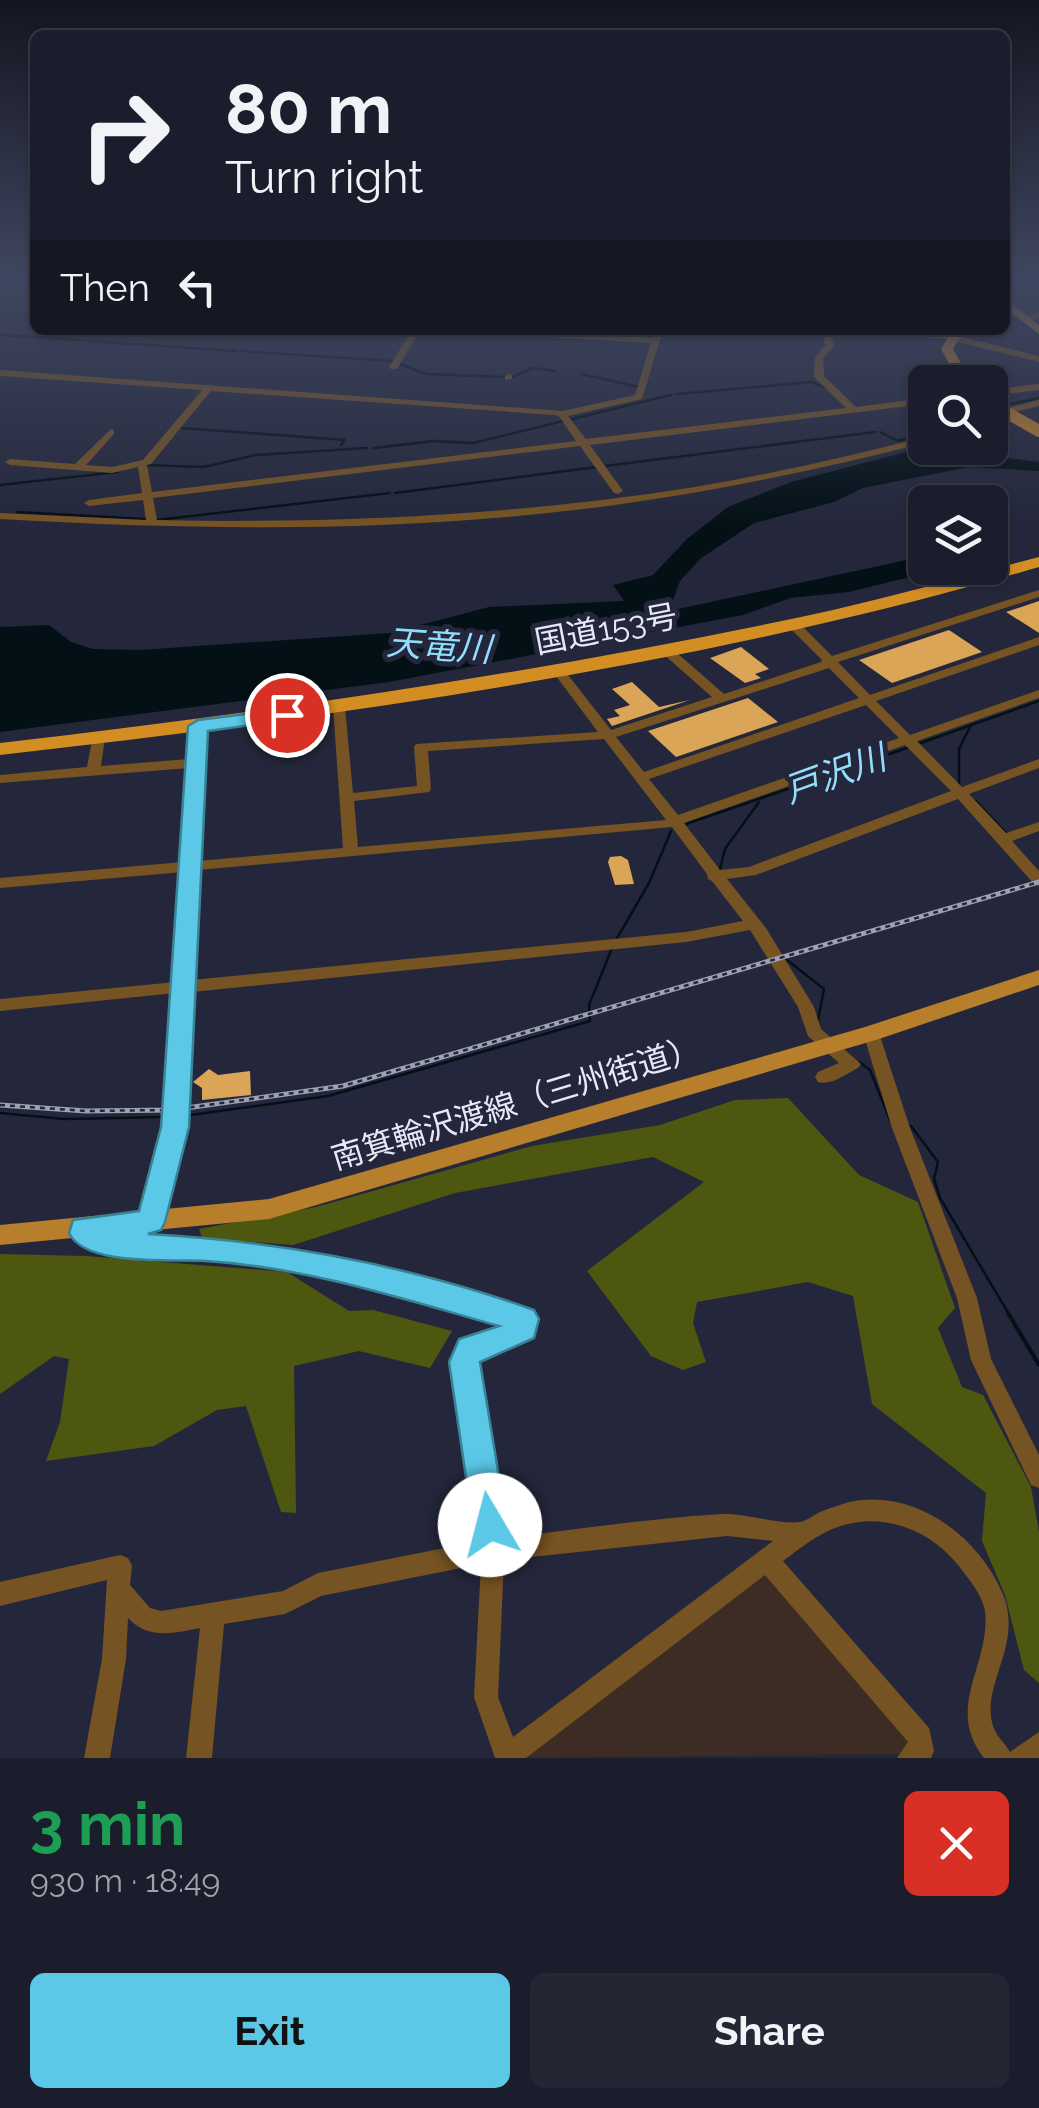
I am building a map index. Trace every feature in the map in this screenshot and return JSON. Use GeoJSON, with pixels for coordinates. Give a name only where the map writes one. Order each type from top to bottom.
{"type":"FeatureCollection","features":[{"type":"Feature","properties":{"kind":"highway","name":"国道153号"},"geometry":{"type":"LineString","coordinates":[[0,749],[339,707],[557,669],[968,586],[1039,562]]}},
{"type":"Feature","properties":{"kind":"main road"},"geometry":{"type":"LineString","coordinates":[[1008,413],[1039,431]]}},
{"type":"Feature","properties":{"kind":"main road","name":"南箕輪沢渡線（三州街道）"},"geometry":{"type":"LineString","coordinates":[[0,1235],[239,1214],[312,1198],[870,1033],[1039,978]]}},
{"type":"Feature","properties":{"kind":"street"},"geometry":{"type":"LineString","coordinates":[[394,367],[396,363]]}},
{"type":"Feature","properties":{"kind":"street"},"geometry":{"type":"LineString","coordinates":[[0,373],[564,416],[639,397],[650,363]]}},
{"type":"Feature","properties":{"kind":"street"},"geometry":{"type":"LineString","coordinates":[[818,363],[819,377],[854,410]]}},
{"type":"Feature","properties":{"kind":"street"},"geometry":{"type":"LineString","coordinates":[[1008,391],[1039,387]]}},
{"type":"Feature","properties":{"kind":"street"},"geometry":{"type":"LineString","coordinates":[[10,462],[112,470],[142,463],[208,388]]}},
{"type":"Feature","properties":{"kind":"street"},"geometry":{"type":"LineString","coordinates":[[89,503],[908,403]]}},
{"type":"Feature","properties":{"kind":"street"},"geometry":{"type":"LineString","coordinates":[[1008,411],[1038,404]]}},
{"type":"Feature","properties":{"kind":"street"},"geometry":{"type":"LineString","coordinates":[[564,416],[618,490]]}},
{"type":"Feature","properties":{"kind":"street"},"geometry":{"type":"LineString","coordinates":[[78,467],[111,432]]}},
{"type":"Feature","properties":{"kind":"street"},"geometry":{"type":"LineString","coordinates":[[0,516],[152,524],[372,525],[552,511],[739,484],[908,444]]}},
{"type":"Feature","properties":{"kind":"street"},"geometry":{"type":"LineString","coordinates":[[142,463],[152,524]]}},
{"type":"Feature","properties":{"kind":"street"},"geometry":{"type":"LineString","coordinates":[[347,798],[424,789],[421,747],[608,735],[1039,593]]}},
{"type":"Feature","properties":{"kind":"street"},"geometry":{"type":"LineString","coordinates":[[792,623],[865,700],[963,791],[1007,838],[1039,882]]}},
{"type":"Feature","properties":{"kind":"street"},"geometry":{"type":"LineString","coordinates":[[639,778],[1039,641]]}},
{"type":"Feature","properties":{"kind":"street"},"geometry":{"type":"LineString","coordinates":[[665,649],[722,698]]}},
{"type":"Feature","properties":{"kind":"street"},"geometry":{"type":"LineString","coordinates":[[557,669],[753,924],[806,1008],[810,1026],[852,1064],[824,1077]]}},
{"type":"Feature","properties":{"kind":"street"},"geometry":{"type":"LineString","coordinates":[[0,882],[672,822],[1039,694]]}},
{"type":"Feature","properties":{"kind":"street"},"geometry":{"type":"LineString","coordinates":[[339,707],[351,852]]}},
{"type":"Feature","properties":{"kind":"street"},"geometry":{"type":"LineString","coordinates":[[151,1222],[175,1127],[198,726]]}},
{"type":"Feature","properties":{"kind":"street"},"geometry":{"type":"LineString","coordinates":[[93,771],[98,738]]}},
{"type":"Feature","properties":{"kind":"street"},"geometry":{"type":"LineString","coordinates":[[718,875],[751,872],[1039,762]]}},
{"type":"Feature","properties":{"kind":"street"},"geometry":{"type":"LineString","coordinates":[[0,779],[196,763]]}},
{"type":"Feature","properties":{"kind":"street"},"geometry":{"type":"LineString","coordinates":[[1007,838],[1039,826]]}},
{"type":"Feature","properties":{"kind":"street"},"geometry":{"type":"LineString","coordinates":[[0,1005],[669,939],[753,924]]}},
{"type":"Feature","properties":{"kind":"street"},"geometry":{"type":"LineString","coordinates":[[870,1033],[900,1124],[967,1298],[982,1360],[1039,1478]]}},
{"type":"Feature","properties":{"kind":"street"},"geometry":{"type":"LineString","coordinates":[[83,1228],[96,1243],[248,1251],[357,1274],[524,1319],[523,1328],[514,1334],[470,1349],[464,1362],[493,1550],[486,1697],[508,1757],[802,1533],[830,1515],[888,1509],[950,1538],[970,1561],[996,1608],[998,1640],[976,1702],[980,1730],[1000,1758]]}},
{"type":"Feature","properties":{"kind":"street"},"geometry":{"type":"LineString","coordinates":[[117,1588],[144,1617],[160,1623],[285,1602],[318,1585],[493,1550],[727,1525],[802,1533]]}},
{"type":"Feature","properties":{"kind":"street"},"geometry":{"type":"LineString","coordinates":[[767,1560],[920,1737],[921,1751],[910,1758]]}},
{"type":"Feature","properties":{"kind":"street"},"geometry":{"type":"LineString","coordinates":[[0,1594],[120,1566],[114,1659],[97,1758]]}},
{"type":"Feature","properties":{"kind":"street"},"geometry":{"type":"LineString","coordinates":[[200,1758],[213,1615]]}},
{"type":"Feature","properties":{"kind":"street"},"geometry":{"type":"LineString","coordinates":[[1020,1758],[1039,1745]]}},
{"type":"Feature","properties":{"kind":"shaded area"},"geometry":{"type":"Polygon","coordinates":[[[767,1569],[911,1742],[903,1754],[518,1758],[767,1569]]]}},
{"type":"Feature","properties":{"kind":"green space"},"geometry":{"type":"Polygon","coordinates":[[[788,1098],[859,1175],[918,1202],[955,1308],[938,1328],[962,1387],[983,1395],[1031,1487],[1039,1532],[1039,1683],[1024,1670],[1005,1595],[982,1541],[986,1493],[872,1404],[853,1296],[808,1282],[697,1302],[693,1323],[706,1362],[683,1370],[651,1356],[587,1271],[704,1182],[653,1157],[455,1193],[293,1245],[202,1238],[199,1229],[316,1207],[532,1146],[660,1125],[735,1100],[788,1098]]]}},
{"type":"Feature","properties":{"kind":"green space"},"geometry":{"type":"Polygon","coordinates":[[[0,1254],[86,1256],[287,1272],[349,1311],[373,1310],[452,1331],[430,1368],[359,1351],[294,1366],[296,1513],[281,1512],[246,1406],[217,1410],[154,1446],[46,1461],[60,1422],[69,1359],[54,1356],[0,1394],[0,1254]]]}},
{"type":"Feature","properties":{"kind":"water","name":"天竜川"},"geometry":{"type":"Polygon","coordinates":[[[908,451],[908,465],[1008,465],[1008,458],[1039,462],[1039,471],[969,467],[863,488],[834,502],[754,523],[700,559],[680,581],[669,611],[908,560],[908,578],[849,592],[790,598],[743,615],[389,682],[0,732],[0,627],[49,625],[71,642],[93,649],[139,650],[390,633],[489,607],[624,601],[613,585],[653,575],[687,539],[728,507],[791,482],[908,451]]]}},
{"type":"Feature","properties":{"kind":"building"},"geometry":{"type":"Polygon","coordinates":[[[1039,601],[1039,633],[1006,612],[1039,601]]]}},
{"type":"Feature","properties":{"kind":"building"},"geometry":{"type":"Polygon","coordinates":[[[949,630],[982,652],[892,683],[859,660],[949,630]]]}},
{"type":"Feature","properties":{"kind":"building"},"geometry":{"type":"Polygon","coordinates":[[[741,647],[769,669],[755,674],[761,678],[745,683],[710,658],[741,647]]]}},
{"type":"Feature","properties":{"kind":"building"},"geometry":{"type":"Polygon","coordinates":[[[632,682],[659,707],[690,700],[612,726],[607,719],[620,716],[614,710],[630,705],[612,689],[632,682]]]}},
{"type":"Feature","properties":{"kind":"building"},"geometry":{"type":"Polygon","coordinates":[[[748,698],[778,722],[676,757],[648,731],[748,698]]]}},
{"type":"Feature","properties":{"kind":"building"},"geometry":{"type":"Polygon","coordinates":[[[610,857],[628,860],[634,884],[615,885],[608,862],[610,857]]]}},
{"type":"Feature","properties":{"kind":"building"},"geometry":{"type":"Polygon","coordinates":[[[209,1069],[218,1075],[250,1071],[251,1095],[202,1100],[202,1088],[193,1082],[209,1069]]]}},
{"type":"Feature","properties":{"kind":"waterway"},"geometry":{"type":"LineString","coordinates":[[400,364],[426,374],[504,377]]}},
{"type":"Feature","properties":{"kind":"waterway"},"geometry":{"type":"LineString","coordinates":[[512,377],[533,368],[554,371]]}},
{"type":"Feature","properties":{"kind":"waterway"},"geometry":{"type":"LineString","coordinates":[[582,374],[638,387]]}},
{"type":"Feature","properties":{"kind":"waterway"},"geometry":{"type":"LineString","coordinates":[[677,394],[811,382],[824,387]]}},
{"type":"Feature","properties":{"kind":"waterway"},"geometry":{"type":"LineString","coordinates":[[374,448],[434,441],[473,443],[671,395]]}},
{"type":"Feature","properties":{"kind":"waterway"},"geometry":{"type":"LineString","coordinates":[[1008,405],[1039,398]]}},
{"type":"Feature","properties":{"kind":"waterway"},"geometry":{"type":"LineString","coordinates":[[181,428],[345,440],[341,445]]}},
{"type":"Feature","properties":{"kind":"waterway"},"geometry":{"type":"LineString","coordinates":[[605,466],[875,432]]}},
{"type":"Feature","properties":{"kind":"waterway"},"geometry":{"type":"LineString","coordinates":[[880,432],[898,441],[908,438]]}},
{"type":"Feature","properties":{"kind":"waterway"},"geometry":{"type":"LineString","coordinates":[[147,465],[204,467],[256,455],[367,448]]}},
{"type":"Feature","properties":{"kind":"waterway"},"geometry":{"type":"LineString","coordinates":[[395,493],[597,467]]}},
{"type":"Feature","properties":{"kind":"waterway"},"geometry":{"type":"LineString","coordinates":[[0,485],[118,472]]}},
{"type":"Feature","properties":{"kind":"waterway"},"geometry":{"type":"LineString","coordinates":[[157,520],[390,493]]}},
{"type":"Feature","properties":{"kind":"waterway"},"geometry":{"type":"LineString","coordinates":[[17,512],[145,519]]}},
{"type":"Feature","properties":{"kind":"waterway"},"geometry":{"type":"LineString","coordinates":[[971,725],[1039,701]]}},
{"type":"Feature","properties":{"kind":"waterway","name":"戸沢川"},"geometry":{"type":"LineString","coordinates":[[918,744],[971,725]]}},
{"type":"Feature","properties":{"kind":"waterway"},"geometry":{"type":"LineString","coordinates":[[959,786],[959,749],[971,725]]}},
{"type":"Feature","properties":{"kind":"waterway","name":"戸沢川"},"geometry":{"type":"LineString","coordinates":[[686,824],[907,748]]}},
{"type":"Feature","properties":{"kind":"waterway"},"geometry":{"type":"LineString","coordinates":[[976,801],[1008,835]]}},
{"type":"Feature","properties":{"kind":"waterway","name":"戸沢川"},"geometry":{"type":"LineString","coordinates":[[720,869],[725,849],[759,802]]}},
{"type":"Feature","properties":{"kind":"waterway"},"geometry":{"type":"LineString","coordinates":[[616,940],[649,883],[671,831]]}},
{"type":"Feature","properties":{"kind":"waterway"},"geometry":{"type":"LineString","coordinates":[[183,1116],[328,1096],[590,1021],[589,1005],[612,948]]}},
{"type":"Feature","properties":{"kind":"waterway","name":"戸沢川"},"geometry":{"type":"LineString","coordinates":[[782,956],[824,989],[818,1020]]}},
{"type":"Feature","properties":{"kind":"waterway","name":"戸沢川"},"geometry":{"type":"LineString","coordinates":[[859,1062],[870,1070],[890,1120]]}},
{"type":"Feature","properties":{"kind":"waterway"},"geometry":{"type":"LineString","coordinates":[[0,1113],[64,1119],[168,1117]]}},
{"type":"Feature","properties":{"kind":"waterway","name":"戸沢川"},"geometry":{"type":"LineString","coordinates":[[911,1126],[938,1162],[934,1179],[940,1198],[1010,1316]]}},
{"type":"Feature","properties":{"kind":"waterway","name":"戸沢川"},"geometry":{"type":"LineString","coordinates":[[1008,1313],[1039,1365]]}},
{"type":"Feature","properties":{"kind":"railway"},"geometry":{"type":"LineString","coordinates":[[0,1105],[86,1111],[172,1110],[343,1086],[1039,882]]}},
{"type":"Feature","properties":{"kind":"route"},"geometry":{"type":"LineString","coordinates":[[287,715],[198,726],[175,1127],[159,1178],[151,1222],[83,1228],[83,1233],[96,1243],[248,1251],[357,1274],[524,1319],[523,1328],[514,1334],[484,1341],[470,1349],[464,1362],[490,1525]]}}]}
